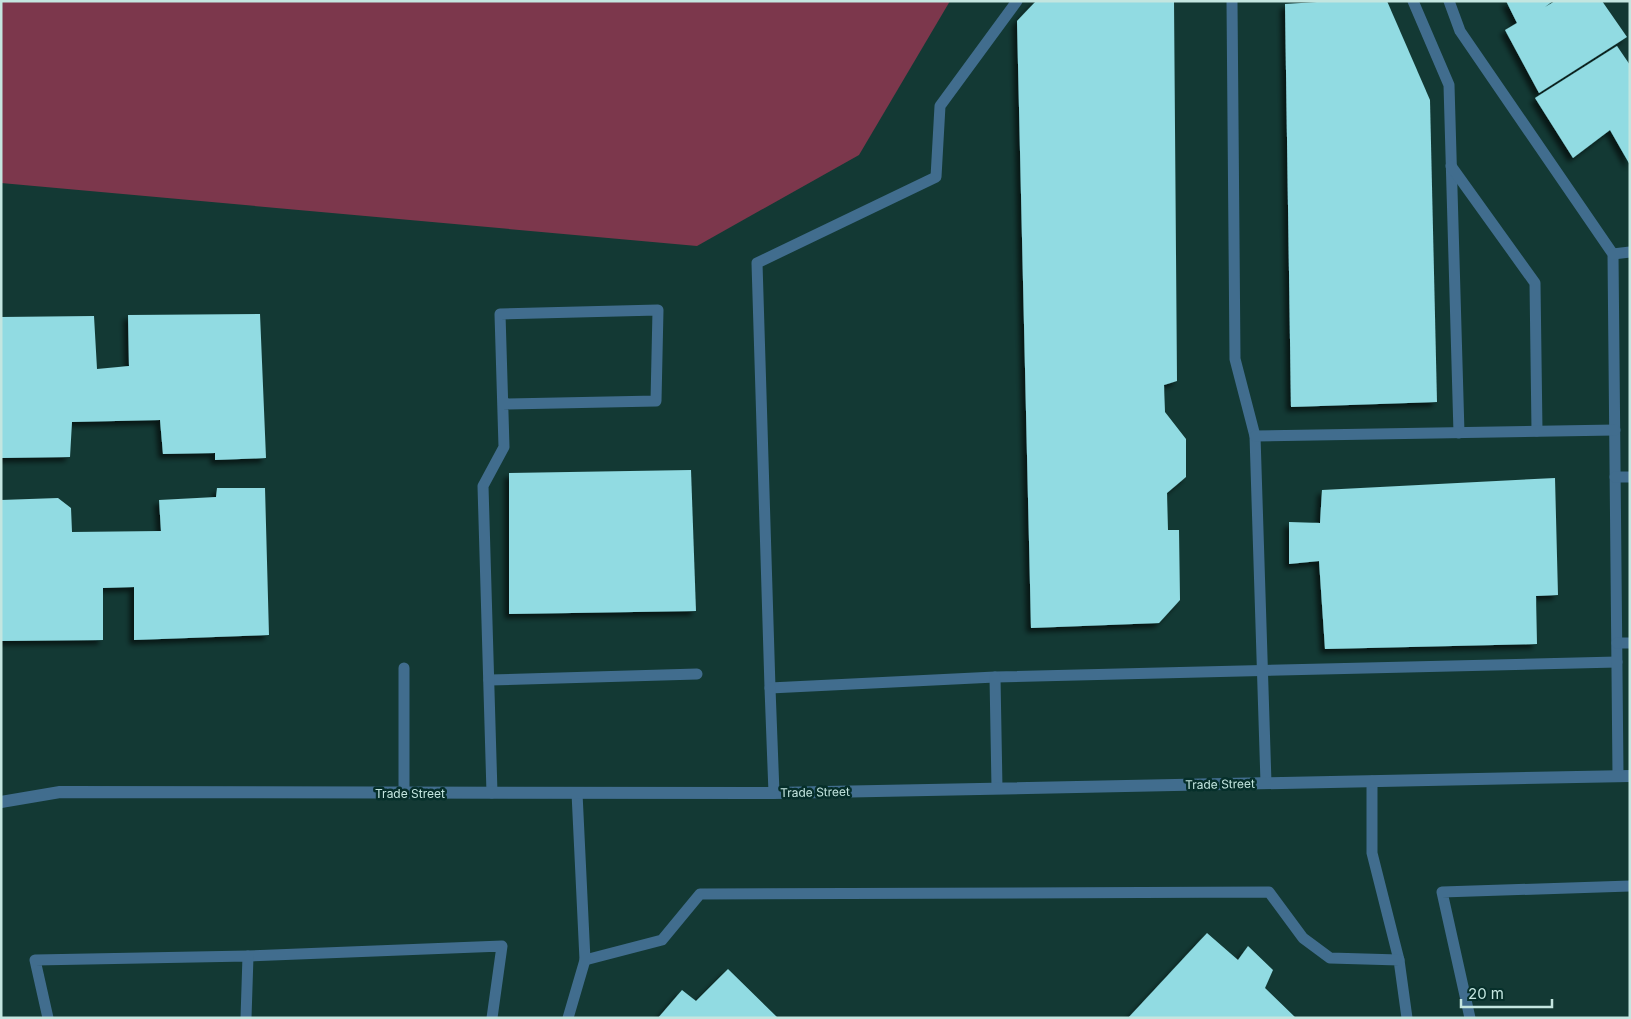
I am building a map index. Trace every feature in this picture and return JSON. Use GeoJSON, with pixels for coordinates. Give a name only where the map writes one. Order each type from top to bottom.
{"type":"FeatureCollection","features":[{"type":"Feature","properties":{"kind":"street","name":"Trade Street"},"geometry":{"type":"LineString","coordinates":[[1,802],[60,792],[774,793],[1624,776]]}},
{"type":"Feature","properties":{"kind":"lane"},"geometry":{"type":"LineString","coordinates":[[774,793],[757,264],[936,177],[940,106],[1017,1]]}},
{"type":"Feature","properties":{"kind":"lane"},"geometry":{"type":"LineString","coordinates":[[1232,1],[1234,359],[1255,436],[1266,783]]}},
{"type":"Feature","properties":{"kind":"lane"},"geometry":{"type":"LineString","coordinates":[[1413,1],[1449,84],[1459,433]]}},
{"type":"Feature","properties":{"kind":"lane"},"geometry":{"type":"LineString","coordinates":[[1449,1],[1460,31],[1613,254],[1617,662],[1624,776]]}},
{"type":"Feature","properties":{"kind":"lane"},"geometry":{"type":"LineString","coordinates":[[1451,166],[1535,284],[1538,431]]}},
{"type":"Feature","properties":{"kind":"lane"},"geometry":{"type":"LineString","coordinates":[[1613,254],[1630,252]]}},
{"type":"Feature","properties":{"kind":"lane"},"geometry":{"type":"LineString","coordinates":[[492,793],[483,486],[504,447],[500,314],[658,310],[656,400],[503,404]]}},
{"type":"Feature","properties":{"kind":"lane"},"geometry":{"type":"LineString","coordinates":[[1255,436],[1615,430]]}},
{"type":"Feature","properties":{"kind":"lane"},"geometry":{"type":"LineString","coordinates":[[1615,477],[1630,477]]}},
{"type":"Feature","properties":{"kind":"lane"},"geometry":{"type":"LineString","coordinates":[[1617,643],[1630,643]]}},
{"type":"Feature","properties":{"kind":"lane"},"geometry":{"type":"LineString","coordinates":[[770,688],[996,677],[1617,662]]}},
{"type":"Feature","properties":{"kind":"lane"},"geometry":{"type":"LineString","coordinates":[[404,668],[404,793]]}},
{"type":"Feature","properties":{"kind":"lane"},"geometry":{"type":"LineString","coordinates":[[489,680],[697,674]]}},
{"type":"Feature","properties":{"kind":"lane"},"geometry":{"type":"LineString","coordinates":[[996,677],[997,788]]}},
{"type":"Feature","properties":{"kind":"lane"},"geometry":{"type":"LineString","coordinates":[[1372,781],[1372,853],[1399,960],[1407,1018]]}},
{"type":"Feature","properties":{"kind":"lane"},"geometry":{"type":"LineString","coordinates":[[568,1018],[585,960],[577,793]]}},
{"type":"Feature","properties":{"kind":"lane"},"geometry":{"type":"LineString","coordinates":[[1470,1018],[1442,892],[1630,886]]}},
{"type":"Feature","properties":{"kind":"lane"},"geometry":{"type":"LineString","coordinates":[[585,960],[662,940],[700,894],[1269,892],[1303,938],[1330,958],[1399,960]]}},
{"type":"Feature","properties":{"kind":"lane"},"geometry":{"type":"LineString","coordinates":[[48,1018],[35,960],[248,956],[502,946],[492,1018]]}},
{"type":"Feature","properties":{"kind":"lane"},"geometry":{"type":"LineString","coordinates":[[246,1018],[248,956]]}},
{"type":"Feature","properties":{"kind":"shaded area"},"geometry":{"type":"Polygon","coordinates":[[[1,1],[950,1],[859,155],[697,246],[1,183],[1,1]]]}},
{"type":"Feature","properties":{"kind":"building"},"geometry":{"type":"Polygon","coordinates":[[[1036,1],[1174,1],[1177,381],[1164,385],[1165,412],[1186,439],[1186,477],[1167,493],[1168,530],[1179,530],[1180,600],[1159,623],[1031,628],[1017,21],[1036,1]]]}},
{"type":"Feature","properties":{"kind":"building"},"geometry":{"type":"Polygon","coordinates":[[[1333,1],[1387,1],[1430,100],[1437,402],[1291,407],[1285,4],[1333,1]]]}},
{"type":"Feature","properties":{"kind":"building"},"geometry":{"type":"Polygon","coordinates":[[[1506,1],[1553,1],[1545,7],[1555,1],[1602,1],[1627,37],[1539,93],[1505,30],[1517,23],[1506,1]]]}},
{"type":"Feature","properties":{"kind":"building"},"geometry":{"type":"Polygon","coordinates":[[[1617,46],[1630,65],[1630,165],[1610,130],[1573,158],[1535,98],[1617,46]]]}},
{"type":"Feature","properties":{"kind":"building"},"geometry":{"type":"Polygon","coordinates":[[[260,314],[266,458],[215,460],[215,453],[163,454],[160,420],[72,422],[70,457],[1,458],[1,317],[94,316],[97,369],[129,366],[128,315],[260,314]]]}},
{"type":"Feature","properties":{"kind":"building"},"geometry":{"type":"Polygon","coordinates":[[[691,470],[696,611],[509,614],[509,473],[691,470]]]}},
{"type":"Feature","properties":{"kind":"building"},"geometry":{"type":"Polygon","coordinates":[[[1555,478],[1558,595],[1536,596],[1537,644],[1325,649],[1319,561],[1289,564],[1289,522],[1320,523],[1322,490],[1555,478]]]}},
{"type":"Feature","properties":{"kind":"building"},"geometry":{"type":"Polygon","coordinates":[[[217,488],[265,488],[269,635],[134,640],[134,587],[103,588],[103,640],[1,641],[1,500],[58,498],[71,508],[72,532],[161,531],[159,500],[216,497],[217,488]]]}},
{"type":"Feature","properties":{"kind":"building"},"geometry":{"type":"Polygon","coordinates":[[[1207,933],[1238,960],[1248,946],[1273,970],[1265,988],[1296,1018],[1128,1018],[1207,933]]]}},
{"type":"Feature","properties":{"kind":"building"},"geometry":{"type":"Polygon","coordinates":[[[728,969],[778,1018],[658,1018],[682,990],[696,1001],[728,969]]]}}]}
